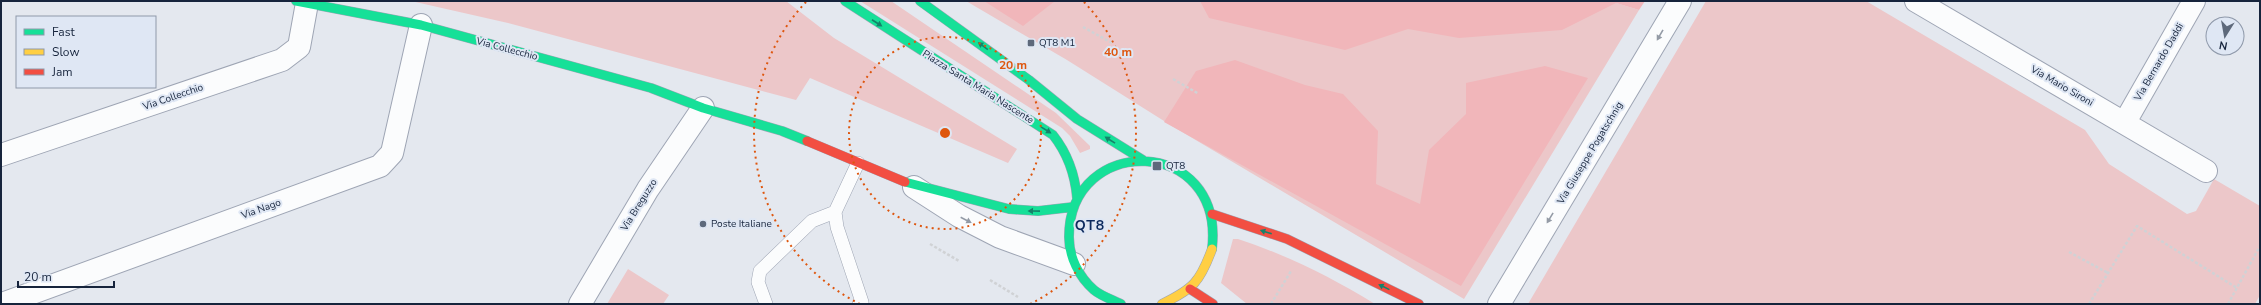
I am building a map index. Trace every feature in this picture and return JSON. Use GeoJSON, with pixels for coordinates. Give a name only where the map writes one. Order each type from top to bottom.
{"type":"FeatureCollection","features":[{"type":"Feature","properties":{"kind":"street","name":"Piazza Santa Maria Nascente"},"geometry":{"type":"LineString","coordinates":[[845,1],[1053,135],[1064,150],[1071,167],[1075,202]]}},
{"type":"Feature","properties":{"kind":"street"},"geometry":{"type":"LineString","coordinates":[[920,1],[1029,80],[1077,119],[1143,160]]}},
{"type":"Feature","properties":{"kind":"street","name":"Via Giuseppe Pogatschnig"},"geometry":{"type":"LineString","coordinates":[[1499,304],[1680,1]]}},
{"type":"Feature","properties":{"kind":"street","name":"Via Mario Sironi"},"geometry":{"type":"LineString","coordinates":[[1916,1],[2125,122],[2206,171]]}},
{"type":"Feature","properties":{"kind":"street","name":"Via Bernardo Daddi"},"geometry":{"type":"LineString","coordinates":[[2125,122],[2194,1]]}},
{"type":"Feature","properties":{"kind":"street","name":"Via Collecchio"},"geometry":{"type":"LineString","coordinates":[[1,155],[282,60],[299,46],[302,2],[421,25],[651,88],[703,108]]}},
{"type":"Feature","properties":{"kind":"street","name":"Via Nago"},"geometry":{"type":"LineString","coordinates":[[2,304],[380,166],[392,153],[421,25]]}},
{"type":"Feature","properties":{"kind":"street"},"geometry":{"type":"LineString","coordinates":[[703,108],[782,131],[910,184],[1009,209],[1038,211],[1075,202]]}},
{"type":"Feature","properties":{"kind":"street","name":"Via Breguzzo"},"geometry":{"type":"LineString","coordinates":[[580,304],[648,188],[703,108]]}},
{"type":"Feature","properties":{"kind":"street"},"geometry":{"type":"LineString","coordinates":[[1121,304],[1097,298],[1074,264],[1069,248],[1067,232],[1075,202],[1094,177],[1108,168],[1125,162],[1143,160],[1170,166],[1190,179],[1206,198],[1212,214],[1215,239],[1212,255],[1206,270],[1190,289],[1165,304]]}},
{"type":"Feature","properties":{"kind":"street"},"geometry":{"type":"LineString","coordinates":[[910,184],[959,216],[1000,237],[1074,264]]}},
{"type":"Feature","properties":{"kind":"street"},"geometry":{"type":"LineString","coordinates":[[1212,214],[1287,239],[1419,304]]}},
{"type":"Feature","properties":{"kind":"street"},"geometry":{"type":"LineString","coordinates":[[1190,289],[1213,304]]}},
{"type":"Feature","properties":{"kind":"lane"},"geometry":{"type":"LineString","coordinates":[[858,163],[835,212],[837,227],[862,302],[860,304]]}},
{"type":"Feature","properties":{"kind":"lane"},"geometry":{"type":"LineString","coordinates":[[766,304],[758,282],[760,271],[812,221],[835,212]]}},
{"type":"Feature","properties":{"kind":"path"},"geometry":{"type":"LineString","coordinates":[[1083,27],[1112,43]]}},
{"type":"Feature","properties":{"kind":"path"},"geometry":{"type":"LineString","coordinates":[[1173,79],[1199,94]]}},
{"type":"Feature","properties":{"kind":"path"},"geometry":{"type":"LineString","coordinates":[[2089,304],[2137,226],[2237,288]]}},
{"type":"Feature","properties":{"kind":"path"},"geometry":{"type":"LineString","coordinates":[[930,244],[959,261]]}},
{"type":"Feature","properties":{"kind":"path"},"geometry":{"type":"LineString","coordinates":[[2228,304],[2260,246]]}},
{"type":"Feature","properties":{"kind":"path"},"geometry":{"type":"LineString","coordinates":[[2069,252],[2108,273]]}},
{"type":"Feature","properties":{"kind":"path"},"geometry":{"type":"LineString","coordinates":[[1271,304],[1293,268]]}},
{"type":"Feature","properties":{"kind":"path"},"geometry":{"type":"LineString","coordinates":[[990,280],[1018,297]]}},
{"type":"Feature","properties":{"kind":"shaded area"},"geometry":{"type":"Polygon","coordinates":[[[411,1],[786,1],[834,38],[1017,149],[1008,163],[810,78],[796,100],[508,23],[411,1]]]}},
{"type":"Feature","properties":{"kind":"shaded area"},"geometry":{"type":"Polygon","coordinates":[[[860,1],[891,1],[1056,113],[1090,146],[1090,149],[1080,153],[1070,136],[1062,128],[860,1]]]}},
{"type":"Feature","properties":{"kind":"shaded area"},"geometry":{"type":"Polygon","coordinates":[[[966,1],[1610,1],[1639,10],[1464,299],[1172,126],[1067,60],[966,1]]]}},
{"type":"Feature","properties":{"kind":"shaded area"},"geometry":{"type":"Polygon","coordinates":[[[984,1],[1055,1],[1023,26],[984,1]]]}},
{"type":"Feature","properties":{"kind":"shaded area"},"geometry":{"type":"Polygon","coordinates":[[[1200,1],[1645,1],[1639,10],[1616,3],[1562,30],[1459,38],[1408,29],[1345,50],[1209,18],[1200,1]]]}},
{"type":"Feature","properties":{"kind":"shaded area"},"geometry":{"type":"Polygon","coordinates":[[[1706,1],[1866,1],[2085,130],[2109,164],[2187,214],[2196,211],[2214,179],[2260,206],[2260,295],[2255,304],[1528,304],[1706,1]]]}},
{"type":"Feature","properties":{"kind":"shaded area"},"geometry":{"type":"Polygon","coordinates":[[[1235,60],[1305,85],[1343,94],[1378,131],[1376,184],[1420,204],[1429,150],[1466,114],[1466,83],[1545,66],[1588,78],[1461,286],[1164,122],[1196,71],[1235,60]]]}},
{"type":"Feature","properties":{"kind":"shaded area"},"geometry":{"type":"Polygon","coordinates":[[[1233,239],[1238,239],[1292,260],[1341,284],[1375,304],[1247,304],[1221,283],[1233,239]]]}},
{"type":"Feature","properties":{"kind":"shaded area"},"geometry":{"type":"Polygon","coordinates":[[[628,269],[669,295],[663,304],[607,304],[628,269]]]}},
{"type":"Feature","properties":{"kind":"traffic: fast"},"geometry":{"type":"LineString","coordinates":[[296,1],[421,25],[651,88],[703,108],[782,131],[807,141]]}},
{"type":"Feature","properties":{"kind":"traffic: fast"},"geometry":{"type":"LineString","coordinates":[[845,1],[1053,135],[1067,157],[1075,181],[1077,198]]}},
{"type":"Feature","properties":{"kind":"traffic: fast"},"geometry":{"type":"LineString","coordinates":[[920,1],[1029,80],[1077,119],[1143,160]]}},
{"type":"Feature","properties":{"kind":"traffic: fast"},"geometry":{"type":"LineString","coordinates":[[1121,304],[1100,294],[1089,285],[1079,273],[1069,244],[1076,203],[1093,179],[1118,165],[1145,161],[1172,168],[1195,184],[1210,211],[1212,249]]}},
{"type":"Feature","properties":{"kind":"traffic: fast"},"geometry":{"type":"LineString","coordinates":[[905,182],[1009,209],[1038,211],[1073,207]]}},
{"type":"Feature","properties":{"kind":"traffic: slow"},"geometry":{"type":"LineString","coordinates":[[1162,304],[1181,294],[1194,283],[1199,277],[1212,249]]}},
{"type":"Feature","properties":{"kind":"traffic: jam"},"geometry":{"type":"LineString","coordinates":[[807,141],[905,182]]}},
{"type":"Feature","properties":{"kind":"traffic: jam"},"geometry":{"type":"LineString","coordinates":[[1212,214],[1287,239],[1419,304]]}},
{"type":"Feature","properties":{"kind":"traffic: jam"},"geometry":{"type":"LineString","coordinates":[[1190,289],[1213,304]]}},
{"type":"Feature","properties":{"kind":"place","name":"QT8 M1"},"geometry":{"type":"Point","coordinates":[1031,43]}},
{"type":"Feature","properties":{"kind":"place","name":"QT8"},"geometry":{"type":"Point","coordinates":[1157,166]}},
{"type":"Feature","properties":{"kind":"place","name":"Poste Italiane"},"geometry":{"type":"Point","coordinates":[703,224]}},
{"type":"Feature","properties":{"kind":"district","name":"QT8"},"geometry":{"type":"Point","coordinates":[1090,225]}}]}
